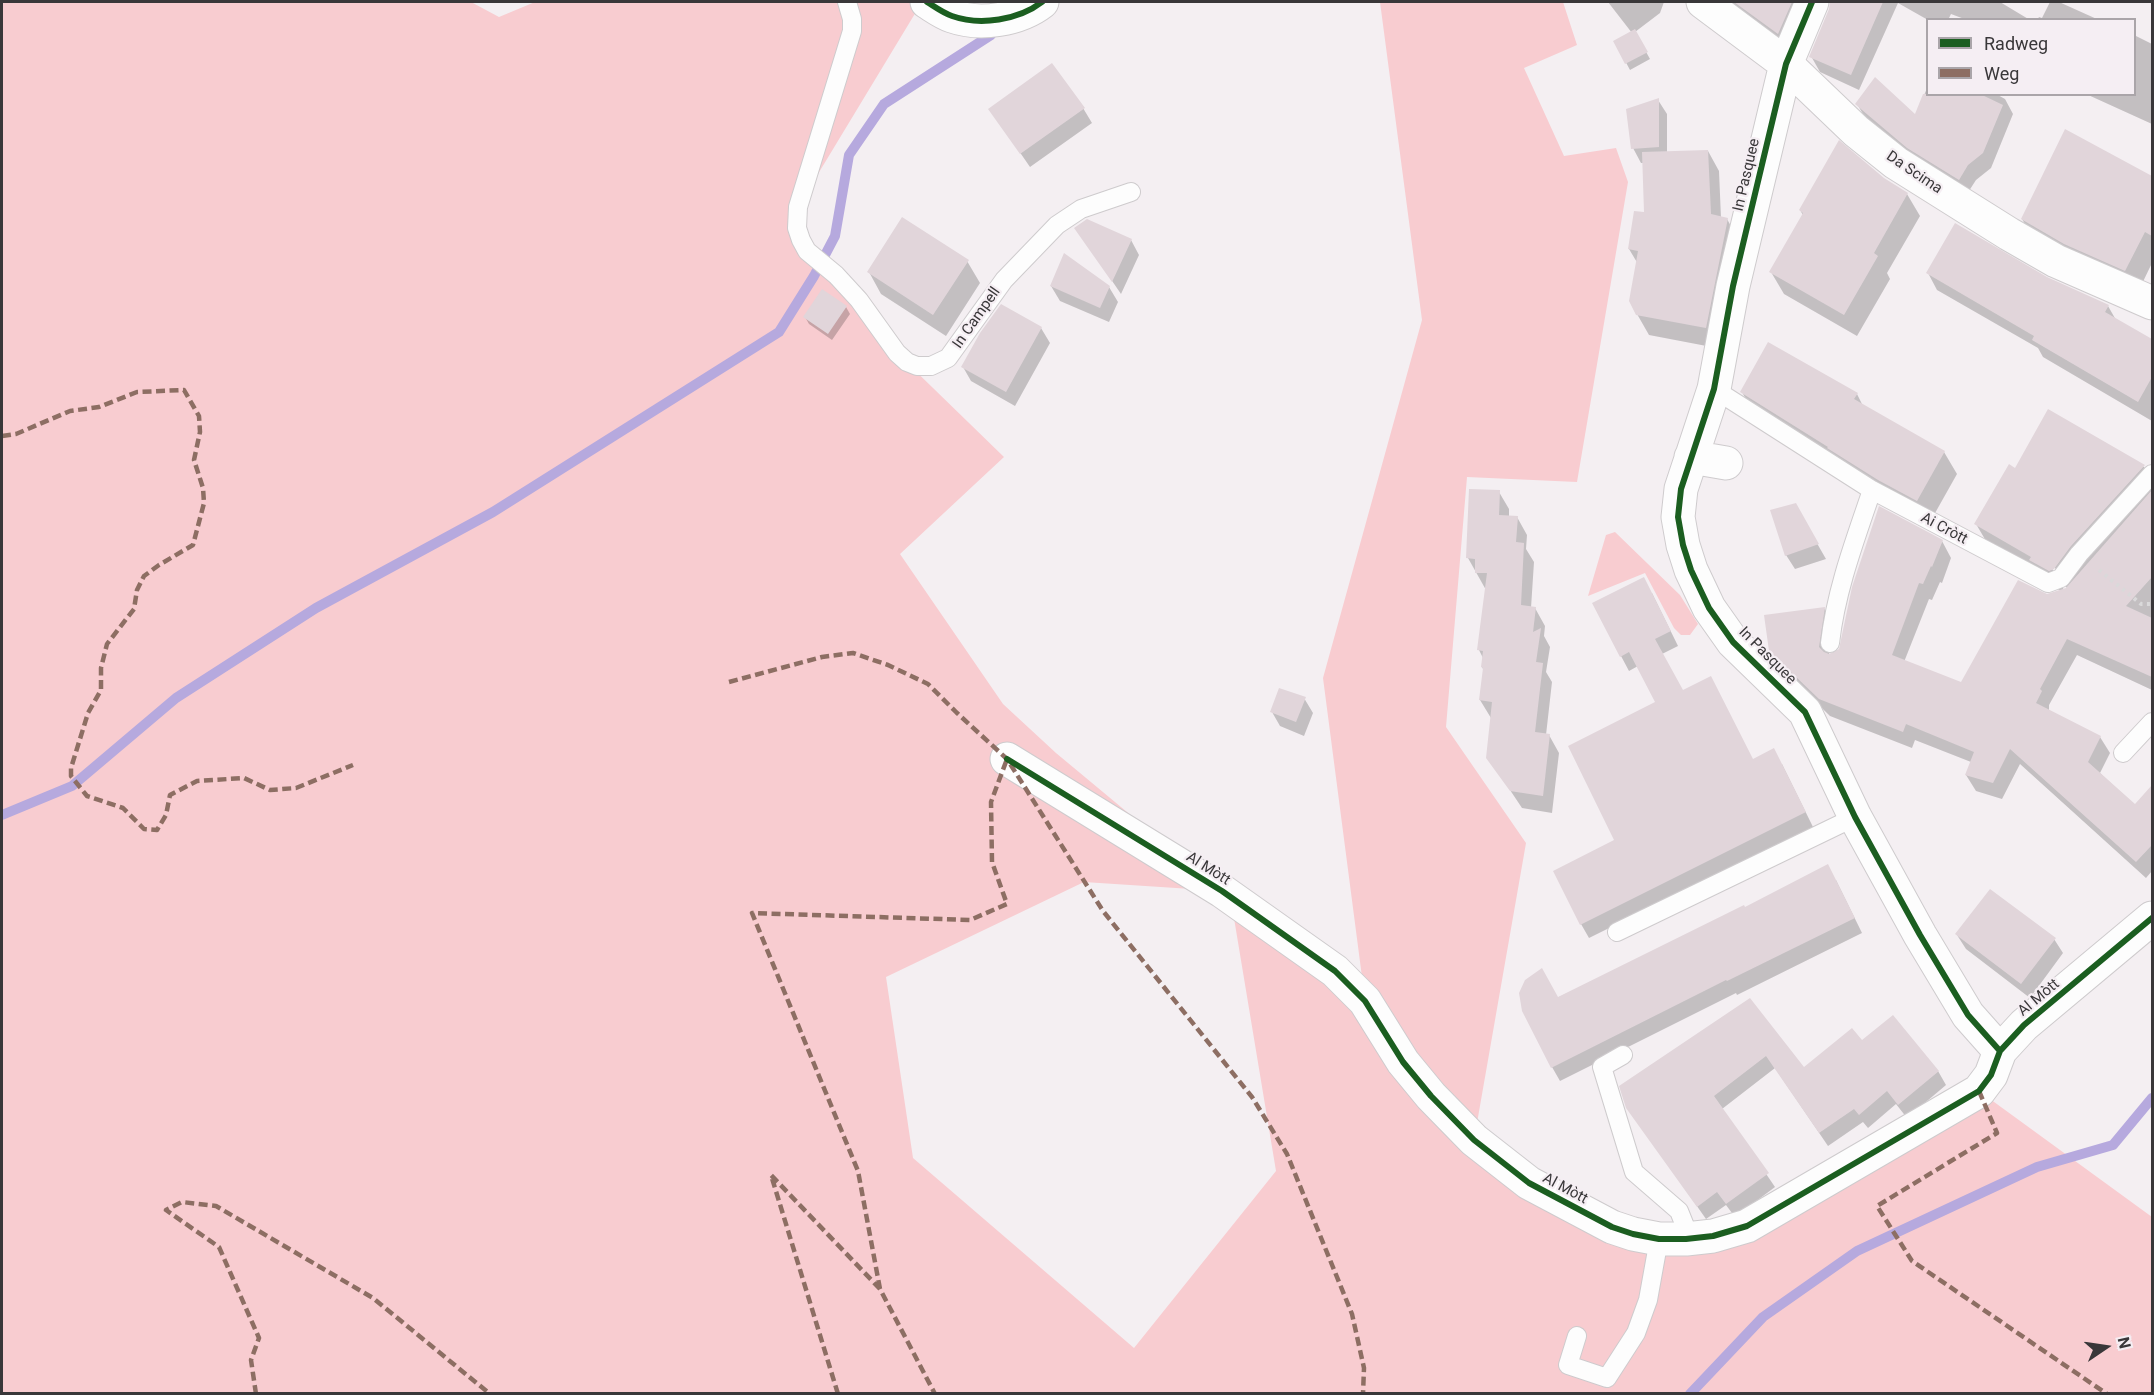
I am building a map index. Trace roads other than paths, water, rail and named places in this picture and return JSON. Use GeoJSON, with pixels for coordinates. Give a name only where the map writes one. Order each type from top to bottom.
{"type":"FeatureCollection","features":[{"type":"Feature","properties":{"kind":"street"},"geometry":{"type":"LineString","coordinates":[[927,2],[953,17],[980,21],[1016,16],[1042,2]]}},
{"type":"Feature","properties":{"kind":"street","name":"Da Scima"},"geometry":{"type":"LineString","coordinates":[[1703,2],[1786,64],[1856,131],[1896,163],[2056,261],[2152,303]]}},
{"type":"Feature","properties":{"kind":"street","name":"In Pasquee"},"geometry":{"type":"LineString","coordinates":[[1812,2],[1786,64],[1733,286],[1714,390],[1681,489],[1678,517],[1683,545],[1691,570],[1709,608],[1733,642],[1805,712],[1855,817],[1920,935],[1968,1015],[2000,1051]]}},
{"type":"Feature","properties":{"kind":"street"},"geometry":{"type":"LineString","coordinates":[[1691,457],[1726,463]]}},
{"type":"Feature","properties":{"kind":"street","name":"Al Mòtt"},"geometry":{"type":"LineString","coordinates":[[1007,759],[1222,891],[1335,971],[1365,1001],[1403,1062],[1431,1096],[1474,1140],[1521,1177],[1556,1199],[1612,1227],[1673,1239],[1713,1236],[1747,1226],[1979,1091],[1991,1076],[2000,1051],[2024,1025],[2152,918]]}},
{"type":"Feature","properties":{"kind":"lane","name":"In Campell"},"geometry":{"type":"LineString","coordinates":[[848,2],[852,31],[798,207],[797,228],[807,251],[836,275],[859,300],[897,353],[907,362],[917,366],[931,366],[948,358],[1004,280],[1057,225],[1081,209],[1131,192]]}},
{"type":"Feature","properties":{"kind":"lane","name":"Ai Cròtt"},"geometry":{"type":"LineString","coordinates":[[1714,390],[1872,490],[2048,583],[2061,578],[2079,554],[2152,474]]}},
{"type":"Feature","properties":{"kind":"lane"},"geometry":{"type":"LineString","coordinates":[[1830,643],[1833,615],[1841,584],[1872,490]]}},
{"type":"Feature","properties":{"kind":"lane"},"geometry":{"type":"LineString","coordinates":[[2122,753],[2152,722]]}},
{"type":"Feature","properties":{"kind":"lane"},"geometry":{"type":"LineString","coordinates":[[1617,932],[1855,817]]}},
{"type":"Feature","properties":{"kind":"lane"},"geometry":{"type":"LineString","coordinates":[[1577,1336],[1568,1365],[1607,1378],[1636,1334],[1673,1239],[1685,1226],[1679,1211],[1634,1172],[1602,1066],[1623,1054]]}},
{"type":"Feature","properties":{"kind":"waterway"},"geometry":{"type":"LineString","coordinates":[[2,815],[72,786],[176,698],[316,608],[493,512],[779,332],[814,276],[835,236],[849,155],[884,104],[991,35]]}},
{"type":"Feature","properties":{"kind":"waterway"},"geometry":{"type":"LineString","coordinates":[[1690,1394],[1763,1317],[1857,1251],[2037,1167],[2113,1145],[2152,1098]]}}]}
